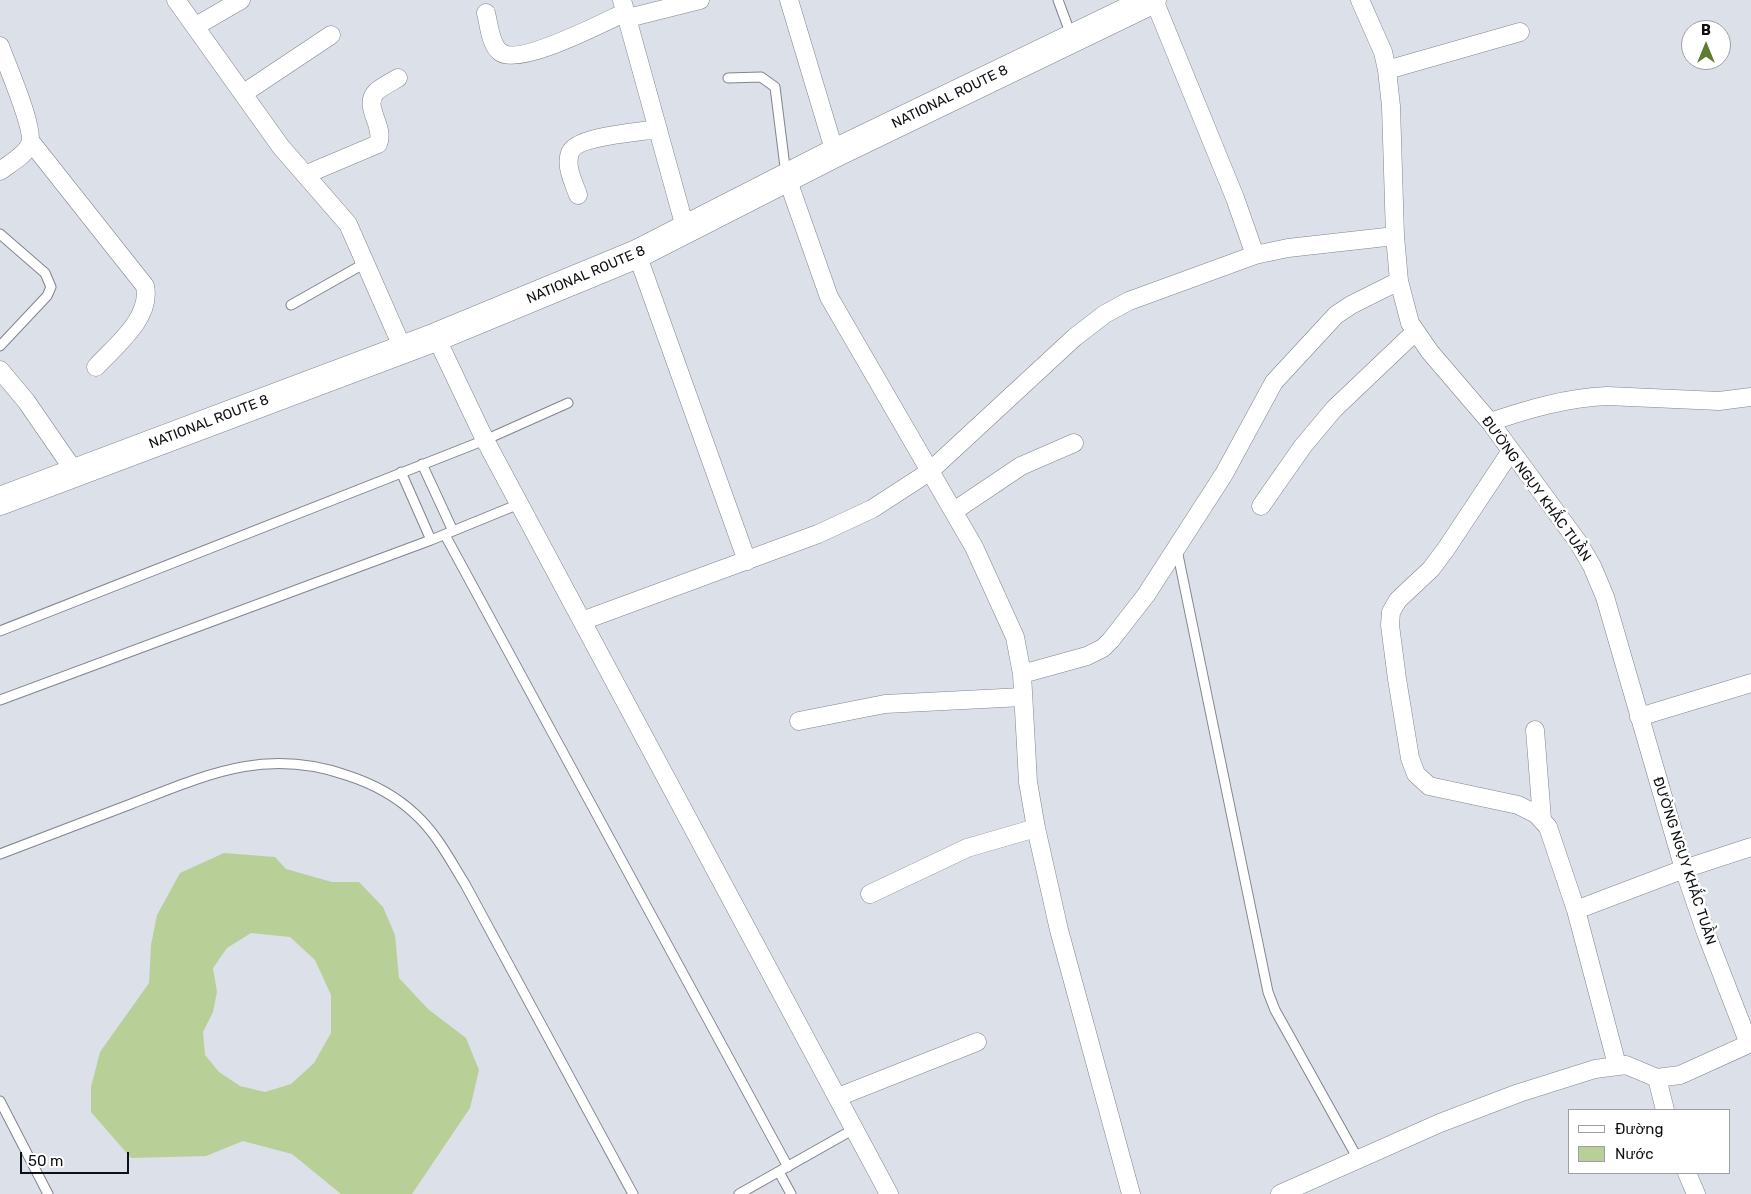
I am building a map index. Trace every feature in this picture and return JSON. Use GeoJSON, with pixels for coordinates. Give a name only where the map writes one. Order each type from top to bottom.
{"type":"FeatureCollection","features":[{"type":"Feature","properties":{"kind":"highway","name":"NATIONAL ROUTE 8"},"geometry":{"type":"LineString","coordinates":[[0,501],[436,337],[637,254],[686,231],[835,153],[1153,0]]}},
{"type":"Feature","properties":{"kind":"street"},"geometry":{"type":"LineString","coordinates":[[176,0],[282,147],[348,224],[367,262],[403,349]]}},
{"type":"Feature","properties":{"kind":"street"},"geometry":{"type":"LineString","coordinates":[[196,26],[241,0]]}},
{"type":"Feature","properties":{"kind":"street"},"geometry":{"type":"LineString","coordinates":[[486,13],[496,47],[502,53],[512,55],[554,44],[625,10],[700,0]]}},
{"type":"Feature","properties":{"kind":"street"},"geometry":{"type":"LineString","coordinates":[[789,0],[835,153]]}},
{"type":"Feature","properties":{"kind":"street"},"geometry":{"type":"LineString","coordinates":[[1153,0],[1236,198],[1255,255]]}},
{"type":"Feature","properties":{"kind":"street","name":"ĐƯỜNG NGỤY KHẮC TUẦN"},"geometry":{"type":"LineString","coordinates":[[1360,0],[1383,52],[1387,70],[1391,106],[1395,236],[1399,282],[1406,314],[1415,332],[1465,396],[1490,422],[1592,566],[1605,597],[1684,869],[1706,933],[1750,1044]]}},
{"type":"Feature","properties":{"kind":"street"},"geometry":{"type":"LineString","coordinates":[[625,10],[686,231]]}},
{"type":"Feature","properties":{"kind":"street"},"geometry":{"type":"LineString","coordinates":[[1387,70],[1520,32]]}},
{"type":"Feature","properties":{"kind":"street"},"geometry":{"type":"LineString","coordinates":[[244,93],[331,35]]}},
{"type":"Feature","properties":{"kind":"street"},"geometry":{"type":"LineString","coordinates":[[0,46],[28,122],[31,142],[145,286],[146,301],[140,315],[96,367]]}},
{"type":"Feature","properties":{"kind":"street"},"geometry":{"type":"LineString","coordinates":[[307,174],[378,144],[381,132],[372,110],[372,99],[378,91],[398,78]]}},
{"type":"Feature","properties":{"kind":"street"},"geometry":{"type":"LineString","coordinates":[[578,195],[568,165],[570,153],[575,145],[589,140],[658,129]]}},
{"type":"Feature","properties":{"kind":"street"},"geometry":{"type":"LineString","coordinates":[[0,171],[25,151],[31,142]]}},
{"type":"Feature","properties":{"kind":"street"},"geometry":{"type":"LineString","coordinates":[[787,178],[829,297],[974,547],[1015,637],[1022,674],[1028,782],[1036,828],[1059,930],[1131,1194]]}},
{"type":"Feature","properties":{"kind":"street"},"geometry":{"type":"LineString","coordinates":[[582,620],[748,561],[818,534],[872,509],[929,472],[1062,349],[1105,314],[1150,292],[1255,255],[1288,248],[1395,236]]}},
{"type":"Feature","properties":{"kind":"street"},"geometry":{"type":"LineString","coordinates":[[637,254],[748,561]]}},
{"type":"Feature","properties":{"kind":"street"},"geometry":{"type":"LineString","coordinates":[[1022,674],[1087,656],[1103,648],[1146,595],[1224,474],[1268,389],[1341,311],[1399,282]]}},
{"type":"Feature","properties":{"kind":"street"},"geometry":{"type":"LineString","coordinates":[[1261,506],[1304,446],[1334,409],[1415,332]]}},
{"type":"Feature","properties":{"kind":"street"},"geometry":{"type":"LineString","coordinates":[[436,337],[485,440],[889,1194]]}},
{"type":"Feature","properties":{"kind":"street"},"geometry":{"type":"LineString","coordinates":[[0,370],[26,401],[75,472]]}},
{"type":"Feature","properties":{"kind":"street"},"geometry":{"type":"LineString","coordinates":[[1490,422],[1538,405],[1588,397],[1719,401],[1751,397]]}},
{"type":"Feature","properties":{"kind":"street"},"geometry":{"type":"LineString","coordinates":[[954,511],[1021,466],[1074,442]]}},
{"type":"Feature","properties":{"kind":"street"},"geometry":{"type":"LineString","coordinates":[[1510,451],[1431,569],[1398,600],[1391,612],[1390,625],[1410,758],[1412,766],[1421,780],[1436,789],[1518,806],[1542,819]]}},
{"type":"Feature","properties":{"kind":"street"},"geometry":{"type":"LineString","coordinates":[[1639,717],[1751,682]]}},
{"type":"Feature","properties":{"kind":"street"},"geometry":{"type":"LineString","coordinates":[[799,721],[885,704],[1023,697]]}},
{"type":"Feature","properties":{"kind":"street"},"geometry":{"type":"LineString","coordinates":[[1535,730],[1542,819],[1554,840],[1576,910],[1618,1064]]}},
{"type":"Feature","properties":{"kind":"street"},"geometry":{"type":"LineString","coordinates":[[870,894],[953,854],[1036,828]]}},
{"type":"Feature","properties":{"kind":"street"},"geometry":{"type":"LineString","coordinates":[[1576,910],[1684,869],[1751,847]]}},
{"type":"Feature","properties":{"kind":"street"},"geometry":{"type":"LineString","coordinates":[[838,1097],[977,1042]]}},
{"type":"Feature","properties":{"kind":"street"},"geometry":{"type":"LineString","coordinates":[[1280,1194],[1479,1107],[1595,1069],[1618,1064],[1635,1068],[1657,1078],[1680,1075],[1750,1044]]}},
{"type":"Feature","properties":{"kind":"street"},"geometry":{"type":"LineString","coordinates":[[1657,1078],[1665,1109]]}},
{"type":"Feature","properties":{"kind":"street"},"geometry":{"type":"LineString","coordinates":[[1687,1174],[1696,1194]]}},
{"type":"Feature","properties":{"kind":"lane"},"geometry":{"type":"LineString","coordinates":[[1058,0],[1073,38]]}},
{"type":"Feature","properties":{"kind":"lane"},"geometry":{"type":"LineString","coordinates":[[728,78],[761,76],[775,87],[787,178]]}},
{"type":"Feature","properties":{"kind":"lane"},"geometry":{"type":"LineString","coordinates":[[0,234],[45,273],[51,287],[47,296],[0,346]]}},
{"type":"Feature","properties":{"kind":"lane"},"geometry":{"type":"LineString","coordinates":[[291,305],[367,262]]}},
{"type":"Feature","properties":{"kind":"lane"},"geometry":{"type":"LineString","coordinates":[[0,631],[485,440],[568,403]]}},
{"type":"Feature","properties":{"kind":"lane"},"geometry":{"type":"LineString","coordinates":[[422,464],[449,533],[788,1167]]}},
{"type":"Feature","properties":{"kind":"lane"},"geometry":{"type":"LineString","coordinates":[[401,472],[431,540]]}},
{"type":"Feature","properties":{"kind":"lane"},"geometry":{"type":"LineString","coordinates":[[0,700],[431,540],[519,504]]}},
{"type":"Feature","properties":{"kind":"lane"},"geometry":{"type":"LineString","coordinates":[[1176,548],[1268,992],[1275,1010],[1358,1159]]}},
{"type":"Feature","properties":{"kind":"lane"},"geometry":{"type":"LineString","coordinates":[[0,854],[178,786],[248,765],[265,763],[310,765],[360,779],[391,795],[415,813],[443,847],[465,884],[633,1194]]}},
{"type":"Feature","properties":{"kind":"lane"},"geometry":{"type":"LineString","coordinates":[[0,1101],[48,1194]]}},
{"type":"Feature","properties":{"kind":"lane"},"geometry":{"type":"LineString","coordinates":[[739,1194],[854,1129]]}},
{"type":"Feature","properties":{"kind":"lane"},"geometry":{"type":"LineString","coordinates":[[779,1172],[791,1194]]}},
{"type":"Feature","properties":{"kind":"water"},"geometry":{"type":"Polygon","coordinates":[[[224,853],[275,857],[286,869],[332,882],[359,882],[383,907],[395,935],[399,978],[428,1009],[466,1038],[479,1070],[470,1108],[412,1194],[341,1194],[292,1154],[243,1141],[206,1156],[131,1158],[91,1112],[91,1087],[100,1052],[149,983],[151,945],[157,915],[180,873],[224,853]],[[251,933],[227,948],[213,968],[217,992],[213,1012],[203,1032],[205,1055],[219,1072],[240,1086],[265,1092],[291,1084],[314,1063],[331,1033],[331,995],[315,960],[290,937],[251,933]]]}}]}
